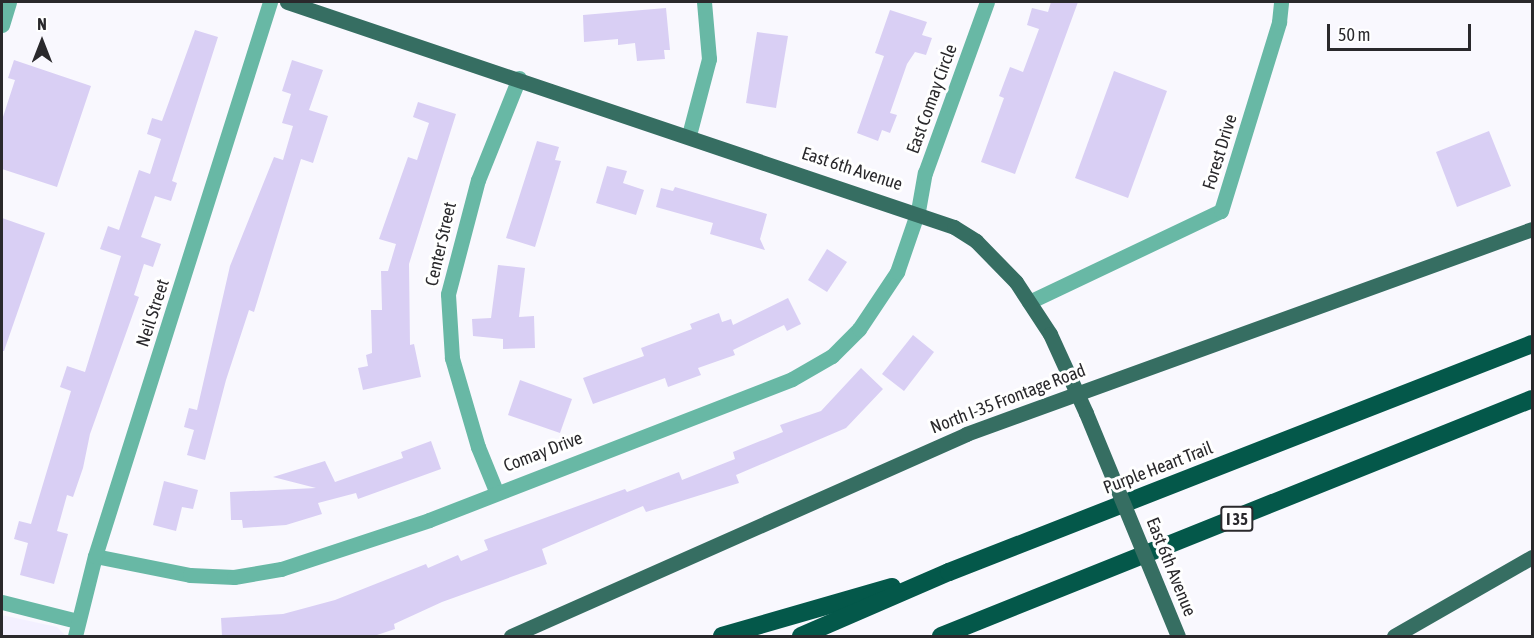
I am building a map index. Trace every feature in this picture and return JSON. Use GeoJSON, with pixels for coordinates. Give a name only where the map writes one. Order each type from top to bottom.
{"type":"FeatureCollection","features":[{"type":"Feature","properties":{"kind":"highway","name":"Purple Heart Trail"},"geometry":{"type":"LineString","coordinates":[[801,636],[949,572],[1533,344]]}},
{"type":"Feature","properties":{"kind":"highway","name":"I 35"},"geometry":{"type":"LineString","coordinates":[[941,636],[1533,399]]}},
{"type":"Feature","properties":{"kind":"highway"},"geometry":{"type":"LineString","coordinates":[[722,636],[949,572]]}},
{"type":"Feature","properties":{"kind":"highway"},"geometry":{"type":"LineString","coordinates":[[962,636],[1035,600]]}},
{"type":"Feature","properties":{"kind":"main road","name":"East 6th Avenue"},"geometry":{"type":"LineString","coordinates":[[287,2],[918,211],[976,241],[1029,302],[1077,392],[1178,636]]}},
{"type":"Feature","properties":{"kind":"main road","name":"North I-35 Frontage Road"},"geometry":{"type":"LineString","coordinates":[[511,636],[892,466],[1077,392],[1529,230]]}},
{"type":"Feature","properties":{"kind":"main road"},"geometry":{"type":"LineString","coordinates":[[1394,636],[1533,557]]}},
{"type":"Feature","properties":{"kind":"street"},"geometry":{"type":"LineString","coordinates":[[2,25],[9,2]]}},
{"type":"Feature","properties":{"kind":"street","name":"Neil Street"},"geometry":{"type":"LineString","coordinates":[[76,629],[95,556],[270,2]]}},
{"type":"Feature","properties":{"kind":"street"},"geometry":{"type":"LineString","coordinates":[[689,135],[709,59],[704,2]]}},
{"type":"Feature","properties":{"kind":"street","name":"East Comay Circle"},"geometry":{"type":"LineString","coordinates":[[918,211],[926,173],[987,2]]}},
{"type":"Feature","properties":{"kind":"street","name":"Forest Drive"},"geometry":{"type":"LineString","coordinates":[[1029,302],[1221,211],[1279,22],[1281,2]]}},
{"type":"Feature","properties":{"kind":"street","name":"Center Street"},"geometry":{"type":"LineString","coordinates":[[496,491],[452,358],[448,294],[478,180],[519,78]]}},
{"type":"Feature","properties":{"kind":"street","name":"Comay Drive"},"geometry":{"type":"LineString","coordinates":[[95,556],[190,575],[245,575],[341,552],[792,379],[832,356],[880,301],[897,272],[918,211]]}},
{"type":"Feature","properties":{"kind":"street"},"geometry":{"type":"LineString","coordinates":[[2,602],[76,629]]}},
{"type":"Feature","properties":{"kind":"shaded area"},"geometry":{"type":"Polygon","coordinates":[[[2,615],[57,627],[66,636],[2,636],[2,615]]]}},
{"type":"Feature","properties":{"kind":"building"},"geometry":{"type":"Polygon","coordinates":[[[1051,2],[1078,2],[1015,174],[981,162],[1004,98],[999,96],[1010,67],[1023,72],[1039,29],[1027,25],[1032,8],[1048,12],[1051,2]]]}},
{"type":"Feature","properties":{"kind":"building"},"geometry":{"type":"Polygon","coordinates":[[[666,8],[670,50],[664,50],[665,59],[637,61],[635,43],[618,45],[618,39],[584,42],[583,15],[666,8]]]}},
{"type":"Feature","properties":{"kind":"building"},"geometry":{"type":"Polygon","coordinates":[[[890,10],[927,22],[922,35],[932,38],[926,55],[915,52],[907,64],[890,113],[897,115],[890,133],[882,130],[878,141],[857,133],[884,56],[875,53],[890,10]]]}},
{"type":"Feature","properties":{"kind":"building"},"geometry":{"type":"Polygon","coordinates":[[[195,30],[218,37],[172,181],[177,183],[171,201],[155,196],[141,237],[161,244],[153,267],[144,264],[134,295],[139,297],[90,434],[83,468],[73,497],[67,495],[57,531],[68,534],[54,584],[20,575],[28,543],[14,539],[19,521],[31,524],[71,391],[60,387],[67,366],[85,372],[121,256],[100,249],[108,226],[119,230],[139,170],[150,174],[161,139],[147,134],[152,118],[162,121],[195,30]]]}},
{"type":"Feature","properties":{"kind":"building"},"geometry":{"type":"Polygon","coordinates":[[[757,32],[788,36],[776,108],[746,103],[757,32]]]}},
{"type":"Feature","properties":{"kind":"building"},"geometry":{"type":"Polygon","coordinates":[[[14,60],[91,86],[57,187],[2,169],[2,120],[15,80],[8,78],[14,60]]]}},
{"type":"Feature","properties":{"kind":"building"},"geometry":{"type":"Polygon","coordinates":[[[292,60],[323,70],[309,110],[328,116],[313,163],[301,159],[254,312],[249,310],[226,380],[205,460],[187,455],[194,430],[184,427],[189,408],[197,410],[230,266],[274,157],[283,160],[293,126],[282,123],[291,94],[282,91],[292,60]]]}},
{"type":"Feature","properties":{"kind":"building"},"geometry":{"type":"Polygon","coordinates":[[[1114,71],[1167,91],[1128,198],[1075,178],[1114,71]]]}},
{"type":"Feature","properties":{"kind":"building"},"geometry":{"type":"Polygon","coordinates":[[[418,102],[456,114],[409,264],[410,345],[414,344],[421,377],[363,390],[358,368],[368,366],[366,355],[372,353],[371,310],[382,310],[381,271],[388,271],[396,244],[379,239],[408,157],[417,160],[429,123],[413,117],[418,102]]]}},
{"type":"Feature","properties":{"kind":"building"},"geometry":{"type":"Polygon","coordinates":[[[1489,131],[1511,186],[1457,207],[1436,152],[1489,131]]]}},
{"type":"Feature","properties":{"kind":"building"},"geometry":{"type":"Polygon","coordinates":[[[537,141],[559,147],[555,160],[561,161],[535,247],[506,238],[537,141]]]}},
{"type":"Feature","properties":{"kind":"building"},"geometry":{"type":"Polygon","coordinates":[[[607,166],[627,171],[623,183],[644,190],[636,215],[596,203],[607,166]]]}},
{"type":"Feature","properties":{"kind":"building"},"geometry":{"type":"Polygon","coordinates":[[[675,187],[767,214],[760,239],[765,250],[710,234],[713,223],[656,207],[661,188],[673,191],[675,187]]]}},
{"type":"Feature","properties":{"kind":"building"},"geometry":{"type":"Polygon","coordinates":[[[2,218],[45,233],[4,351],[2,351],[2,218]]]}},
{"type":"Feature","properties":{"kind":"building"},"geometry":{"type":"Polygon","coordinates":[[[827,249],[847,262],[827,292],[808,280],[827,249]]]}},
{"type":"Feature","properties":{"kind":"building"},"geometry":{"type":"Polygon","coordinates":[[[498,265],[525,268],[519,317],[534,316],[535,348],[503,349],[503,339],[473,336],[472,319],[491,318],[498,265]]]}},
{"type":"Feature","properties":{"kind":"building"},"geometry":{"type":"Polygon","coordinates":[[[788,298],[801,324],[787,331],[784,325],[733,350],[735,355],[698,368],[701,375],[668,387],[665,378],[593,404],[583,378],[644,356],[641,348],[692,329],[690,324],[719,313],[722,322],[731,319],[733,325],[788,298]]]}},
{"type":"Feature","properties":{"kind":"building"},"geometry":{"type":"Polygon","coordinates":[[[913,335],[934,352],[904,391],[882,374],[913,335]]]}},
{"type":"Feature","properties":{"kind":"building"},"geometry":{"type":"Polygon","coordinates":[[[861,368],[883,389],[846,428],[736,475],[739,483],[646,512],[643,506],[542,549],[547,564],[442,602],[394,624],[395,629],[374,636],[222,636],[221,618],[283,614],[335,600],[426,564],[428,568],[458,555],[461,561],[488,550],[484,540],[625,489],[627,492],[679,472],[682,480],[735,459],[733,452],[783,432],[780,425],[821,411],[861,368]]]}},
{"type":"Feature","properties":{"kind":"building"},"geometry":{"type":"Polygon","coordinates":[[[520,380],[572,399],[560,433],[508,415],[520,380]]]}},
{"type":"Feature","properties":{"kind":"building"},"geometry":{"type":"Polygon","coordinates":[[[431,441],[441,469],[358,499],[356,493],[318,503],[322,514],[286,525],[243,528],[242,520],[231,520],[230,492],[316,488],[273,477],[325,461],[335,482],[403,458],[401,452],[431,441]]]}},
{"type":"Feature","properties":{"kind":"building"},"geometry":{"type":"Polygon","coordinates":[[[164,481],[198,490],[193,509],[182,507],[176,531],[153,525],[164,481]]]}}]}
